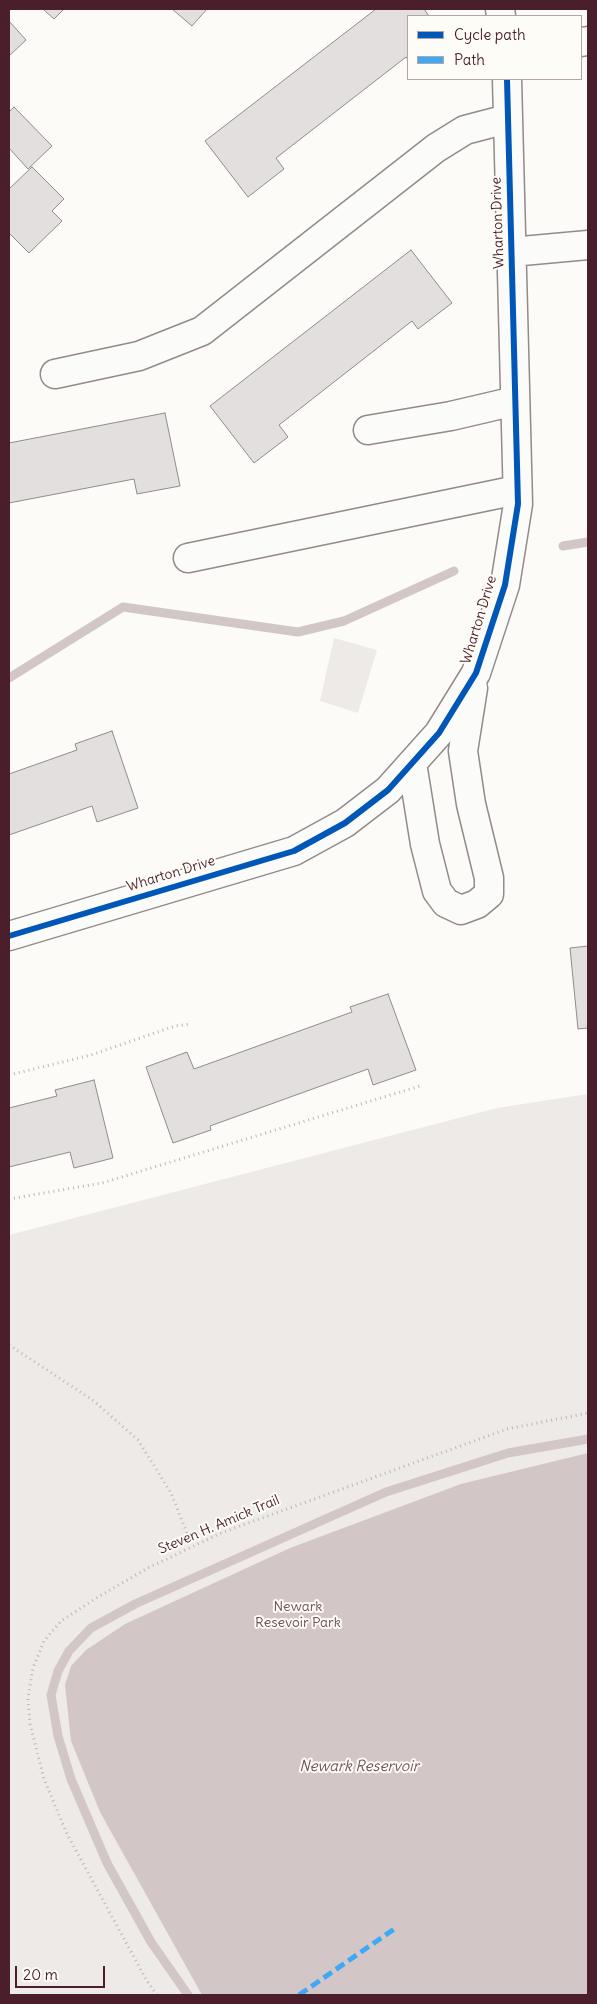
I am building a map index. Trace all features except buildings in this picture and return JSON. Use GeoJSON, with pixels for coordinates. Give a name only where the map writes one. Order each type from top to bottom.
{"type":"FeatureCollection","features":[{"type":"Feature","properties":{"kind":"street","name":"Wharton Drive"},"geometry":{"type":"LineString","coordinates":[[9,936],[294,851],[345,823],[388,790],[439,733],[476,673],[505,586],[518,504],[507,80]]}},
{"type":"Feature","properties":{"kind":"street"},"geometry":{"type":"LineString","coordinates":[[55,374],[139,356],[202,331],[436,148],[465,130],[508,119]]}},
{"type":"Feature","properties":{"kind":"street"},"geometry":{"type":"LineString","coordinates":[[511,252],[588,245]]}},
{"type":"Feature","properties":{"kind":"street"},"geometry":{"type":"LineString","coordinates":[[368,430],[451,416],[515,401]]}},
{"type":"Feature","properties":{"kind":"street"},"geometry":{"type":"LineString","coordinates":[[188,558],[517,490]]}},
{"type":"Feature","properties":{"kind":"street"},"geometry":{"type":"LineString","coordinates":[[412,763],[425,844],[437,891],[446,903],[461,910],[478,904],[489,894],[489,878],[471,804],[463,751],[476,673]]}},
{"type":"Feature","properties":{"kind":"path"},"geometry":{"type":"LineString","coordinates":[[9,1075],[91,1055],[176,1026],[191,1024]]}},
{"type":"Feature","properties":{"kind":"path"},"geometry":{"type":"LineString","coordinates":[[9,1199],[102,1183],[420,1086]]}},
{"type":"Feature","properties":{"kind":"path"},"geometry":{"type":"LineString","coordinates":[[9,1345],[94,1401],[138,1440],[171,1493],[192,1546]]}},
{"type":"Feature","properties":{"kind":"green space"},"geometry":{"type":"Polygon","coordinates":[[[334,638],[377,650],[358,713],[320,701],[334,638]]]}},
{"type":"Feature","properties":{"kind":"green space","name":"Newark Resevoir Park"},"geometry":{"type":"Polygon","coordinates":[[[588,1094],[588,1995],[9,1995],[9,1235],[497,1108],[588,1094]]]}},
{"type":"Feature","properties":{"kind":"water","name":"Newark Reservoir"},"geometry":{"type":"Polygon","coordinates":[[[588,1453],[588,1995],[202,1995],[100,1812],[71,1741],[65,1685],[71,1666],[86,1650],[125,1624],[290,1548],[461,1484],[588,1453]]]}},
{"type":"Feature","properties":{"kind":"waterway"},"geometry":{"type":"LineString","coordinates":[[563,546],[588,542]]}},
{"type":"Feature","properties":{"kind":"waterway"},"geometry":{"type":"LineString","coordinates":[[9,678],[123,607],[298,632],[344,621],[454,571]]}},
{"type":"Feature","properties":{"kind":"waterway"},"geometry":{"type":"LineString","coordinates":[[188,1995],[151,1942],[107,1863],[71,1779],[58,1736],[51,1695],[58,1671],[69,1651],[91,1628],[135,1604],[386,1492],[508,1453],[588,1439]]}},
{"type":"Feature","properties":{"kind":"marked path"},"geometry":{"type":"LineString","coordinates":[[299,1995],[397,1927]]}},
{"type":"Feature","properties":{"kind":"cycle path"},"geometry":{"type":"LineString","coordinates":[[9,936],[294,851],[345,823],[388,790],[439,733],[476,673],[505,585],[518,504],[507,80]]}}]}
